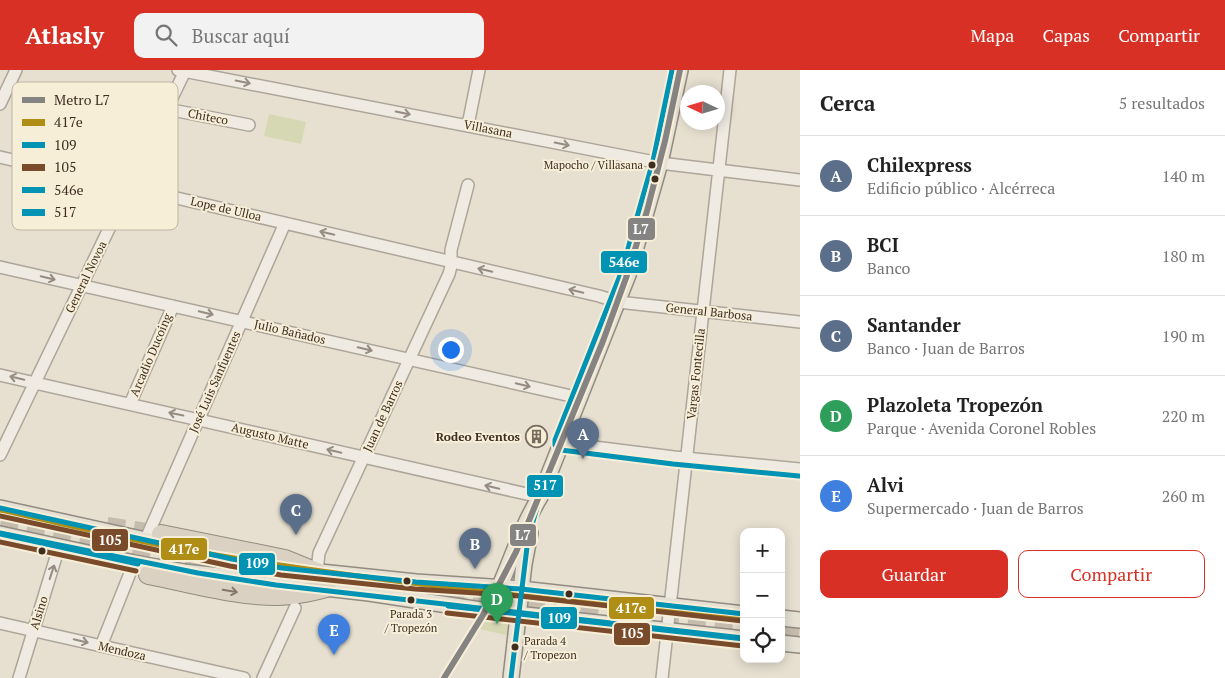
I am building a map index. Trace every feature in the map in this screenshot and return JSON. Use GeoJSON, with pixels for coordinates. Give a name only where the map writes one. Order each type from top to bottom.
{"type":"FeatureCollection","features":[{"type":"Feature","properties":{"kind":"highway"},"geometry":{"type":"LineString","coordinates":[[153,537],[286,559],[317,572]]}},
{"type":"Feature","properties":{"kind":"highway"},"geometry":{"type":"LineString","coordinates":[[148,575],[232,591],[267,595],[287,595],[326,588]]}},
{"type":"Feature","properties":{"kind":"main road"},"geometry":{"type":"LineString","coordinates":[[511,678],[526,552],[540,497],[618,302],[630,266],[660,163],[680,70]]}},
{"type":"Feature","properties":{"kind":"main road"},"geometry":{"type":"LineString","coordinates":[[488,611],[500,588],[529,516],[540,497]]}},
{"type":"Feature","properties":{"kind":"main road"},"geometry":{"type":"LineString","coordinates":[[0,508],[153,537]]}},
{"type":"Feature","properties":{"kind":"main road"},"geometry":{"type":"LineString","coordinates":[[0,534],[134,563],[210,575],[369,593],[488,611],[740,639]]}},
{"type":"Feature","properties":{"kind":"main road"},"geometry":{"type":"LineString","coordinates":[[317,572],[416,582],[521,589],[740,614]]}},
{"type":"Feature","properties":{"kind":"main road"},"geometry":{"type":"LineString","coordinates":[[516,635],[539,616]]}},
{"type":"Feature","properties":{"kind":"main road"},"geometry":{"type":"LineString","coordinates":[[785,618],[800,620]]}},
{"type":"Feature","properties":{"kind":"main road"},"geometry":{"type":"LineString","coordinates":[[785,644],[800,646]]}},
{"type":"Feature","properties":{"kind":"street"},"geometry":{"type":"LineString","coordinates":[[0,104],[16,70]]}},
{"type":"Feature","properties":{"kind":"street"},"geometry":{"type":"LineString","coordinates":[[468,125],[479,70]]}},
{"type":"Feature","properties":{"kind":"street","name":"Vargas Fontecilla"},"geometry":{"type":"LineString","coordinates":[[662,678],[730,70]]}},
{"type":"Feature","properties":{"kind":"street","name":"Villasana"},"geometry":{"type":"LineString","coordinates":[[181,71],[660,163],[800,180]]}},
{"type":"Feature","properties":{"kind":"street","name":"Chiteco"},"geometry":{"type":"LineString","coordinates":[[178,111],[249,125]]}},
{"type":"Feature","properties":{"kind":"street"},"geometry":{"type":"LineString","coordinates":[[451,262],[451,250],[468,185]]}},
{"type":"Feature","properties":{"kind":"street","name":"Lope de Ulloa"},"geometry":{"type":"LineString","coordinates":[[178,198],[618,302]]}},
{"type":"Feature","properties":{"kind":"street","name":"José Luis Sanfuentes"},"geometry":{"type":"LineString","coordinates":[[153,537],[199,419],[286,223]]}},
{"type":"Feature","properties":{"kind":"street","name":"General Novoa"},"geometry":{"type":"LineString","coordinates":[[0,456],[108,230]]}},
{"type":"Feature","properties":{"kind":"street","name":"Juan de Barros"},"geometry":{"type":"LineString","coordinates":[[317,572],[319,554],[449,274],[451,262]]}},
{"type":"Feature","properties":{"kind":"street","name":"Julio Bañados"},"geometry":{"type":"LineString","coordinates":[[0,267],[580,398]]}},
{"type":"Feature","properties":{"kind":"street","name":"General Barbosa"},"geometry":{"type":"LineString","coordinates":[[618,302],[800,322]]}},
{"type":"Feature","properties":{"kind":"street","name":"Arcadio Ducoing"},"geometry":{"type":"LineString","coordinates":[[130,404],[173,306]]}},
{"type":"Feature","properties":{"kind":"street","name":"Augusto Matte"},"geometry":{"type":"LineString","coordinates":[[0,375],[540,497]]}},
{"type":"Feature","properties":{"kind":"street"},"geometry":{"type":"LineString","coordinates":[[562,443],[800,469]]}},
{"type":"Feature","properties":{"kind":"street","name":"Alsino"},"geometry":{"type":"LineString","coordinates":[[18,678],[60,547]]}},
{"type":"Feature","properties":{"kind":"street"},"geometry":{"type":"LineString","coordinates":[[101,646],[134,563]]}},
{"type":"Feature","properties":{"kind":"street"},"geometry":{"type":"LineString","coordinates":[[263,678],[295,608]]}},
{"type":"Feature","properties":{"kind":"street","name":"Mendoza"},"geometry":{"type":"LineString","coordinates":[[0,623],[101,646],[198,673],[244,678]]}},
{"type":"Feature","properties":{"kind":"green space"},"geometry":{"type":"Polygon","coordinates":[[[269,114],[306,122],[301,144],[264,136],[269,114]]]}},
{"type":"Feature","properties":{"kind":"green space"},"geometry":{"type":"Polygon","coordinates":[[[380,586],[467,596],[466,603],[380,588],[380,586]]]}},
{"type":"Feature","properties":{"kind":"green space"},"geometry":{"type":"Polygon","coordinates":[[[488,615],[512,619],[510,636],[480,629],[488,615]]]}},
{"type":"Feature","properties":{"kind":"tunnel"},"geometry":{"type":"LineString","coordinates":[[0,525],[91,545],[224,570]]}},
{"type":"Feature","properties":{"kind":"tunnel"},"geometry":{"type":"LineString","coordinates":[[107,526],[161,534]]}},
{"type":"Feature","properties":{"kind":"tunnel"},"geometry":{"type":"LineString","coordinates":[[446,598],[740,631]]}},
{"type":"Feature","properties":{"kind":"tunnel"},"geometry":{"type":"LineString","coordinates":[[785,635],[800,637]]}},
{"type":"Feature","properties":{"kind":"metro line","name":"L7"},"geometry":{"type":"LineString","coordinates":[[444,678],[483,615],[516,552],[603,341],[626,278],[647,211],[665,141],[680,70]]}},
{"type":"Feature","properties":{"kind":"transit line","name":"546e"},"geometry":{"type":"LineString","coordinates":[[672,70],[653,161],[621,273],[555,440],[555,445],[561,450],[673,464],[799,476]]}},
{"type":"Feature","properties":{"kind":"transit line","name":"517"},"geometry":{"type":"LineString","coordinates":[[511,678],[528,539],[540,497],[628,275],[660,163],[680,70]]}},
{"type":"Feature","properties":{"kind":"transit line","name":"109"},"geometry":{"type":"LineString","coordinates":[[0,508],[232,559],[282,568],[416,582],[521,589],[740,614]]}},
{"type":"Feature","properties":{"kind":"transit line","name":"417e"},"geometry":{"type":"LineString","coordinates":[[0,510],[158,545],[251,561],[462,589],[740,620]]}},
{"type":"Feature","properties":{"kind":"transit line","name":"105"},"geometry":{"type":"LineString","coordinates":[[0,516],[230,566],[281,575],[415,589],[520,596],[740,621]]}},
{"type":"Feature","properties":{"kind":"transit line","name":"546e"},"geometry":{"type":"LineString","coordinates":[[0,533],[198,573],[276,585],[740,638]]}},
{"type":"Feature","properties":{"kind":"transit line","name":"109"},"geometry":{"type":"LineString","coordinates":[[0,534],[138,564]]}},
{"type":"Feature","properties":{"kind":"transit line","name":"105"},"geometry":{"type":"LineString","coordinates":[[0,542],[136,571]]}},
{"type":"Feature","properties":{"kind":"transit line","name":"109"},"geometry":{"type":"LineString","coordinates":[[448,606],[740,639]]}},
{"type":"Feature","properties":{"kind":"transit line","name":"105"},"geometry":{"type":"LineString","coordinates":[[447,613],[740,646]]}},
{"type":"Feature","properties":{"kind":"place","name":"Mapocho / Villasana"},"geometry":{"type":"Point","coordinates":[652,165]}},
{"type":"Feature","properties":{"kind":"place","name":"Rodeo Eventos"},"geometry":{"type":"Point","coordinates":[536,437]}},
{"type":"Feature","properties":{"kind":"place","name":"Chilexpress"},"geometry":{"type":"Point","coordinates":[583,459]}},
{"type":"Feature","properties":{"kind":"place","name":"Santander"},"geometry":{"type":"Point","coordinates":[296,535]}},
{"type":"Feature","properties":{"kind":"place","name":"BCI"},"geometry":{"type":"Point","coordinates":[475,569]}},
{"type":"Feature","properties":{"kind":"place","name":"Parada 3 / Tropezón"},"geometry":{"type":"Point","coordinates":[411,600]}},
{"type":"Feature","properties":{"kind":"place","name":"Plazoleta Tropezón"},"geometry":{"type":"Point","coordinates":[497,624]}},
{"type":"Feature","properties":{"kind":"place","name":"Parada 4 / Tropezon"},"geometry":{"type":"Point","coordinates":[515,647]}},
{"type":"Feature","properties":{"kind":"place","name":"Alvi"},"geometry":{"type":"Point","coordinates":[334,655]}}]}
